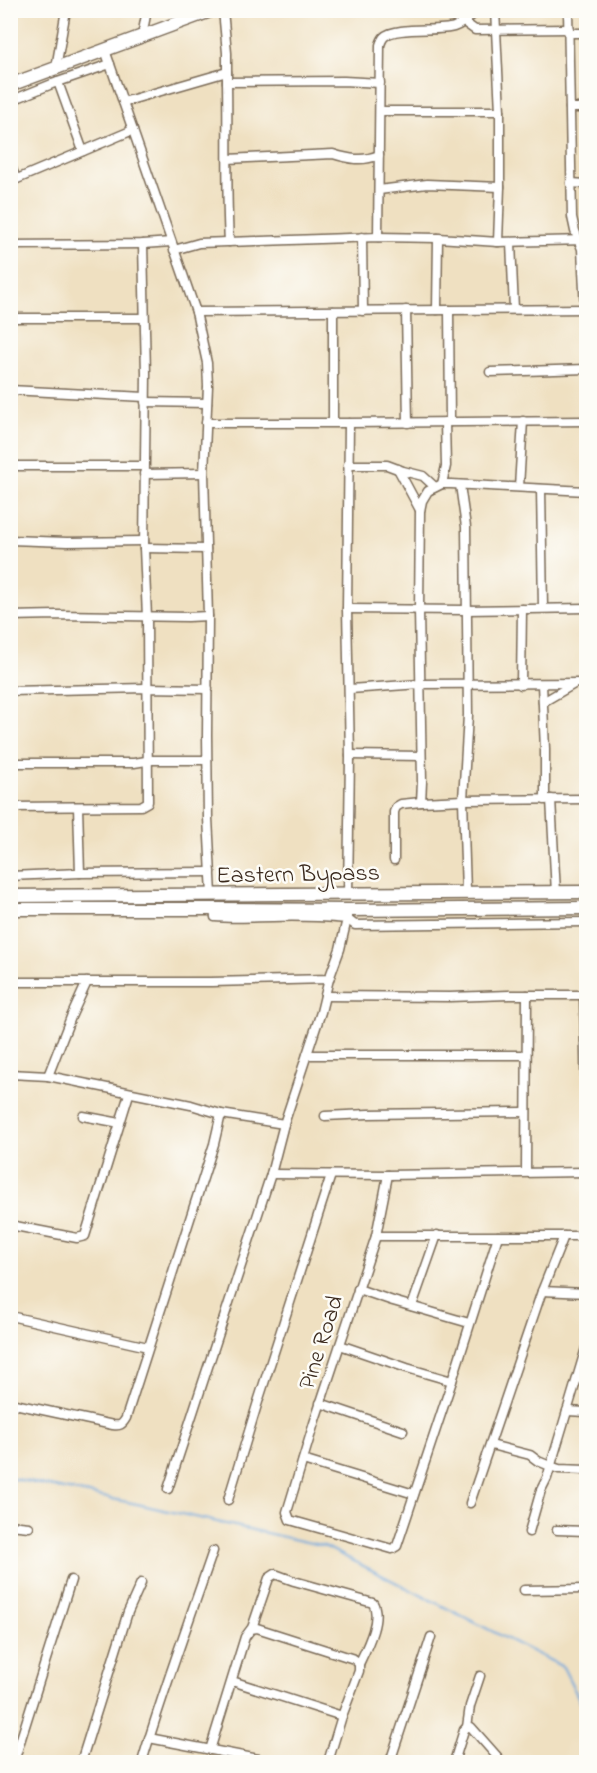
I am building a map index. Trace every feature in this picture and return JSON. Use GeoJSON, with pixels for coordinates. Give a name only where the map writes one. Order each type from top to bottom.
{"type":"FeatureCollection","features":[{"type":"Feature","properties":{"kind":"main road"},"geometry":{"type":"LineString","coordinates":[[10,85],[213,10]]}},
{"type":"Feature","properties":{"kind":"main road","name":"Eastern Bypass"},"geometry":{"type":"LineString","coordinates":[[16,896],[586,892]]}},
{"type":"Feature","properties":{"kind":"main road"},"geometry":{"type":"LineString","coordinates":[[302,894],[302,910]]}},
{"type":"Feature","properties":{"kind":"main road","name":"Eastern Bypass"},"geometry":{"type":"LineString","coordinates":[[10,909],[302,910],[348,914],[449,909],[586,908]]}},
{"type":"Feature","properties":{"kind":"street"},"geometry":{"type":"LineString","coordinates":[[56,68],[66,10]]}},
{"type":"Feature","properties":{"kind":"street"},"geometry":{"type":"LineString","coordinates":[[142,36],[147,10]]}},
{"type":"Feature","properties":{"kind":"street"},"geometry":{"type":"LineString","coordinates":[[223,10],[228,82],[229,242]]}},
{"type":"Feature","properties":{"kind":"street"},"geometry":{"type":"LineString","coordinates":[[454,10],[475,30],[586,33]]}},
{"type":"Feature","properties":{"kind":"street"},"geometry":{"type":"LineString","coordinates":[[378,237],[380,45],[385,36],[400,31],[448,28],[464,22],[478,10]]}},
{"type":"Feature","properties":{"kind":"street"},"geometry":{"type":"LineString","coordinates":[[495,10],[500,111],[498,242]]}},
{"type":"Feature","properties":{"kind":"street"},"geometry":{"type":"LineString","coordinates":[[568,10],[572,217],[573,225],[583,240],[586,330]]}},
{"type":"Feature","properties":{"kind":"street"},"geometry":{"type":"LineString","coordinates":[[105,50],[196,312],[207,363],[204,473],[208,616],[207,760],[213,895]]}},
{"type":"Feature","properties":{"kind":"street"},"geometry":{"type":"LineString","coordinates":[[10,101],[110,63]]}},
{"type":"Feature","properties":{"kind":"street"},"geometry":{"type":"LineString","coordinates":[[123,102],[227,72]]}},
{"type":"Feature","properties":{"kind":"street"},"geometry":{"type":"LineString","coordinates":[[58,82],[83,152]]}},
{"type":"Feature","properties":{"kind":"street"},"geometry":{"type":"LineString","coordinates":[[228,82],[380,83]]}},
{"type":"Feature","properties":{"kind":"street"},"geometry":{"type":"LineString","coordinates":[[570,108],[586,108]]}},
{"type":"Feature","properties":{"kind":"street"},"geometry":{"type":"LineString","coordinates":[[380,111],[500,111]]}},
{"type":"Feature","properties":{"kind":"street"},"geometry":{"type":"LineString","coordinates":[[10,164],[13,181],[133,130]]}},
{"type":"Feature","properties":{"kind":"street"},"geometry":{"type":"LineString","coordinates":[[228,159],[333,154],[344,159],[362,160],[379,155]]}},
{"type":"Feature","properties":{"kind":"street"},"geometry":{"type":"LineString","coordinates":[[571,183],[586,184]]}},
{"type":"Feature","properties":{"kind":"street"},"geometry":{"type":"LineString","coordinates":[[379,190],[427,184],[500,187]]}},
{"type":"Feature","properties":{"kind":"street"},"geometry":{"type":"LineString","coordinates":[[10,245],[143,244],[173,246],[362,237],[438,238],[511,243],[583,240]]}},
{"type":"Feature","properties":{"kind":"street"},"geometry":{"type":"LineString","coordinates":[[362,237],[363,311]]}},
{"type":"Feature","properties":{"kind":"street"},"geometry":{"type":"LineString","coordinates":[[437,310],[438,238]]}},
{"type":"Feature","properties":{"kind":"street"},"geometry":{"type":"LineString","coordinates":[[511,243],[514,309]]}},
{"type":"Feature","properties":{"kind":"street"},"geometry":{"type":"LineString","coordinates":[[10,810],[10,807],[141,806],[147,804],[143,244]]}},
{"type":"Feature","properties":{"kind":"street"},"geometry":{"type":"LineString","coordinates":[[196,312],[586,309]]}},
{"type":"Feature","properties":{"kind":"street"},"geometry":{"type":"LineString","coordinates":[[406,310],[408,423]]}},
{"type":"Feature","properties":{"kind":"street"},"geometry":{"type":"LineString","coordinates":[[421,802],[420,511],[424,496],[438,486],[446,466],[449,310]]}},
{"type":"Feature","properties":{"kind":"street"},"geometry":{"type":"LineString","coordinates":[[333,311],[333,422]]}},
{"type":"Feature","properties":{"kind":"street"},"geometry":{"type":"LineString","coordinates":[[10,318],[144,318]]}},
{"type":"Feature","properties":{"kind":"street"},"geometry":{"type":"LineString","coordinates":[[490,372],[586,369]]}},
{"type":"Feature","properties":{"kind":"street"},"geometry":{"type":"LineString","coordinates":[[10,390],[207,403]]}},
{"type":"Feature","properties":{"kind":"street"},"geometry":{"type":"LineString","coordinates":[[519,487],[523,421]]}},
{"type":"Feature","properties":{"kind":"street"},"geometry":{"type":"LineString","coordinates":[[206,423],[586,421]]}},
{"type":"Feature","properties":{"kind":"street"},"geometry":{"type":"LineString","coordinates":[[348,894],[349,423]]}},
{"type":"Feature","properties":{"kind":"street"},"geometry":{"type":"LineString","coordinates":[[348,465],[380,464],[398,468],[423,476],[438,486],[586,491]]}},
{"type":"Feature","properties":{"kind":"street"},"geometry":{"type":"LineString","coordinates":[[10,466],[204,473]]}},
{"type":"Feature","properties":{"kind":"street"},"geometry":{"type":"LineString","coordinates":[[398,468],[420,511]]}},
{"type":"Feature","properties":{"kind":"street"},"geometry":{"type":"LineString","coordinates":[[460,485],[466,527],[468,715],[463,800],[466,892]]}},
{"type":"Feature","properties":{"kind":"street"},"geometry":{"type":"LineString","coordinates":[[541,489],[543,608]]}},
{"type":"Feature","properties":{"kind":"street"},"geometry":{"type":"LineString","coordinates":[[10,540],[144,544],[206,549]]}},
{"type":"Feature","properties":{"kind":"street"},"geometry":{"type":"LineString","coordinates":[[347,609],[586,608]]}},
{"type":"Feature","properties":{"kind":"street"},"geometry":{"type":"LineString","coordinates":[[521,685],[522,609]]}},
{"type":"Feature","properties":{"kind":"street"},"geometry":{"type":"LineString","coordinates":[[10,616],[208,616]]}},
{"type":"Feature","properties":{"kind":"street"},"geometry":{"type":"LineString","coordinates":[[543,702],[576,683]]}},
{"type":"Feature","properties":{"kind":"street"},"geometry":{"type":"LineString","coordinates":[[350,689],[420,684],[586,683]]}},
{"type":"Feature","properties":{"kind":"street"},"geometry":{"type":"LineString","coordinates":[[542,684],[548,800],[556,892]]}},
{"type":"Feature","properties":{"kind":"street"},"geometry":{"type":"LineString","coordinates":[[10,691],[208,689]]}},
{"type":"Feature","properties":{"kind":"street"},"geometry":{"type":"LineString","coordinates":[[350,755],[421,756]]}},
{"type":"Feature","properties":{"kind":"street"},"geometry":{"type":"LineString","coordinates":[[10,763],[207,760]]}},
{"type":"Feature","properties":{"kind":"street"},"geometry":{"type":"LineString","coordinates":[[394,860],[394,812],[401,804],[463,800],[586,799]]}},
{"type":"Feature","properties":{"kind":"street"},"geometry":{"type":"LineString","coordinates":[[78,807],[80,873]]}},
{"type":"Feature","properties":{"kind":"street"},"geometry":{"type":"LineString","coordinates":[[10,876],[211,872]]}},
{"type":"Feature","properties":{"kind":"street"},"geometry":{"type":"LineString","coordinates":[[16,896],[21,876]]}},
{"type":"Feature","properties":{"kind":"street"},"geometry":{"type":"LineString","coordinates":[[214,909],[215,917],[242,919],[348,914]]}},
{"type":"Feature","properties":{"kind":"street"},"geometry":{"type":"LineString","coordinates":[[448,924],[449,909]]}},
{"type":"Feature","properties":{"kind":"street"},"geometry":{"type":"LineString","coordinates":[[348,914],[355,925],[586,922]]}},
{"type":"Feature","properties":{"kind":"street"},"geometry":{"type":"LineString","coordinates":[[168,1489],[271,1174],[340,949],[348,914]]}},
{"type":"Feature","properties":{"kind":"street"},"geometry":{"type":"LineString","coordinates":[[10,982],[211,982],[329,979]]}},
{"type":"Feature","properties":{"kind":"street"},"geometry":{"type":"LineString","coordinates":[[48,1076],[87,982]]}},
{"type":"Feature","properties":{"kind":"street"},"geometry":{"type":"LineString","coordinates":[[526,1172],[527,995]]}},
{"type":"Feature","properties":{"kind":"street"},"geometry":{"type":"LineString","coordinates":[[325,996],[585,995],[586,1112]]}},
{"type":"Feature","properties":{"kind":"street"},"geometry":{"type":"LineString","coordinates":[[307,1056],[526,1055]]}},
{"type":"Feature","properties":{"kind":"street"},"geometry":{"type":"LineString","coordinates":[[10,1074],[48,1076],[191,1105],[221,1114],[285,1124]]}},
{"type":"Feature","properties":{"kind":"street"},"geometry":{"type":"LineString","coordinates":[[10,1225],[77,1238],[85,1236],[129,1094]]}},
{"type":"Feature","properties":{"kind":"street"},"geometry":{"type":"LineString","coordinates":[[325,1116],[525,1112]]}},
{"type":"Feature","properties":{"kind":"street"},"geometry":{"type":"LineString","coordinates":[[10,1402],[120,1426],[126,1418],[214,1144],[221,1114]]}},
{"type":"Feature","properties":{"kind":"street"},"geometry":{"type":"LineString","coordinates":[[83,1116],[120,1123]]}},
{"type":"Feature","properties":{"kind":"street"},"geometry":{"type":"LineString","coordinates":[[271,1174],[586,1172]]}},
{"type":"Feature","properties":{"kind":"street"},"geometry":{"type":"LineString","coordinates":[[228,1500],[332,1175]]}},
{"type":"Feature","properties":{"kind":"street","name":"Pine Road"},"geometry":{"type":"LineString","coordinates":[[388,1175],[376,1236],[287,1512],[290,1520],[392,1549],[397,1546],[414,1494]]}},
{"type":"Feature","properties":{"kind":"street"},"geometry":{"type":"LineString","coordinates":[[412,1306],[437,1235]]}},
{"type":"Feature","properties":{"kind":"street"},"geometry":{"type":"LineString","coordinates":[[376,1236],[586,1236]]}},
{"type":"Feature","properties":{"kind":"street"},"geometry":{"type":"LineString","coordinates":[[303,1460],[414,1494],[498,1236]]}},
{"type":"Feature","properties":{"kind":"street"},"geometry":{"type":"LineString","coordinates":[[470,1503],[542,1291],[564,1236]]}},
{"type":"Feature","properties":{"kind":"street"},"geometry":{"type":"LineString","coordinates":[[358,1289],[470,1323]]}},
{"type":"Feature","properties":{"kind":"street"},"geometry":{"type":"LineString","coordinates":[[542,1291],[586,1293]]}},
{"type":"Feature","properties":{"kind":"street"},"geometry":{"type":"LineString","coordinates":[[10,1316],[148,1347]]}},
{"type":"Feature","properties":{"kind":"street"},"geometry":{"type":"LineString","coordinates":[[340,1346],[452,1381]]}},
{"type":"Feature","properties":{"kind":"street"},"geometry":{"type":"LineString","coordinates":[[529,1532],[586,1351]]}},
{"type":"Feature","properties":{"kind":"street"},"geometry":{"type":"LineString","coordinates":[[321,1403],[403,1431]]}},
{"type":"Feature","properties":{"kind":"street"},"geometry":{"type":"LineString","coordinates":[[567,1411],[586,1412]]}},
{"type":"Feature","properties":{"kind":"street"},"geometry":{"type":"LineString","coordinates":[[491,1445],[530,1455],[537,1461],[559,1469],[586,1470]]}},
{"type":"Feature","properties":{"kind":"street"},"geometry":{"type":"LineString","coordinates":[[10,1525],[29,1527]]}},
{"type":"Feature","properties":{"kind":"street"},"geometry":{"type":"LineString","coordinates":[[557,1530],[586,1531]]}},
{"type":"Feature","properties":{"kind":"street"},"geometry":{"type":"LineString","coordinates":[[142,1762],[167,1681],[213,1551]]}},
{"type":"Feature","properties":{"kind":"street"},"geometry":{"type":"LineString","coordinates":[[210,1750],[245,1637],[252,1628],[269,1578],[275,1574],[373,1603],[376,1610],[373,1632],[359,1664],[359,1671],[328,1762]]}},
{"type":"Feature","properties":{"kind":"street"},"geometry":{"type":"LineString","coordinates":[[14,1762],[15,1744],[71,1580]]}},
{"type":"Feature","properties":{"kind":"street"},"geometry":{"type":"LineString","coordinates":[[81,1762],[128,1612],[141,1583]]}},
{"type":"Feature","properties":{"kind":"street"},"geometry":{"type":"LineString","coordinates":[[524,1590],[586,1589]]}},
{"type":"Feature","properties":{"kind":"street"},"geometry":{"type":"LineString","coordinates":[[252,1628],[356,1660],[359,1664]]}},
{"type":"Feature","properties":{"kind":"street"},"geometry":{"type":"LineString","coordinates":[[390,1762],[431,1637]]}},
{"type":"Feature","properties":{"kind":"street"},"geometry":{"type":"LineString","coordinates":[[454,1762],[467,1727],[470,1706],[480,1676]]}},
{"type":"Feature","properties":{"kind":"street"},"geometry":{"type":"LineString","coordinates":[[232,1682],[342,1716]]}},
{"type":"Feature","properties":{"kind":"street"},"geometry":{"type":"LineString","coordinates":[[467,1727],[475,1730],[502,1762]]}},
{"type":"Feature","properties":{"kind":"street"},"geometry":{"type":"LineString","coordinates":[[149,1738],[274,1762]]}},
{"type":"Feature","properties":{"kind":"waterway"},"geometry":{"type":"LineString","coordinates":[[10,1478],[324,1546],[563,1667],[586,1713]]}}]}
